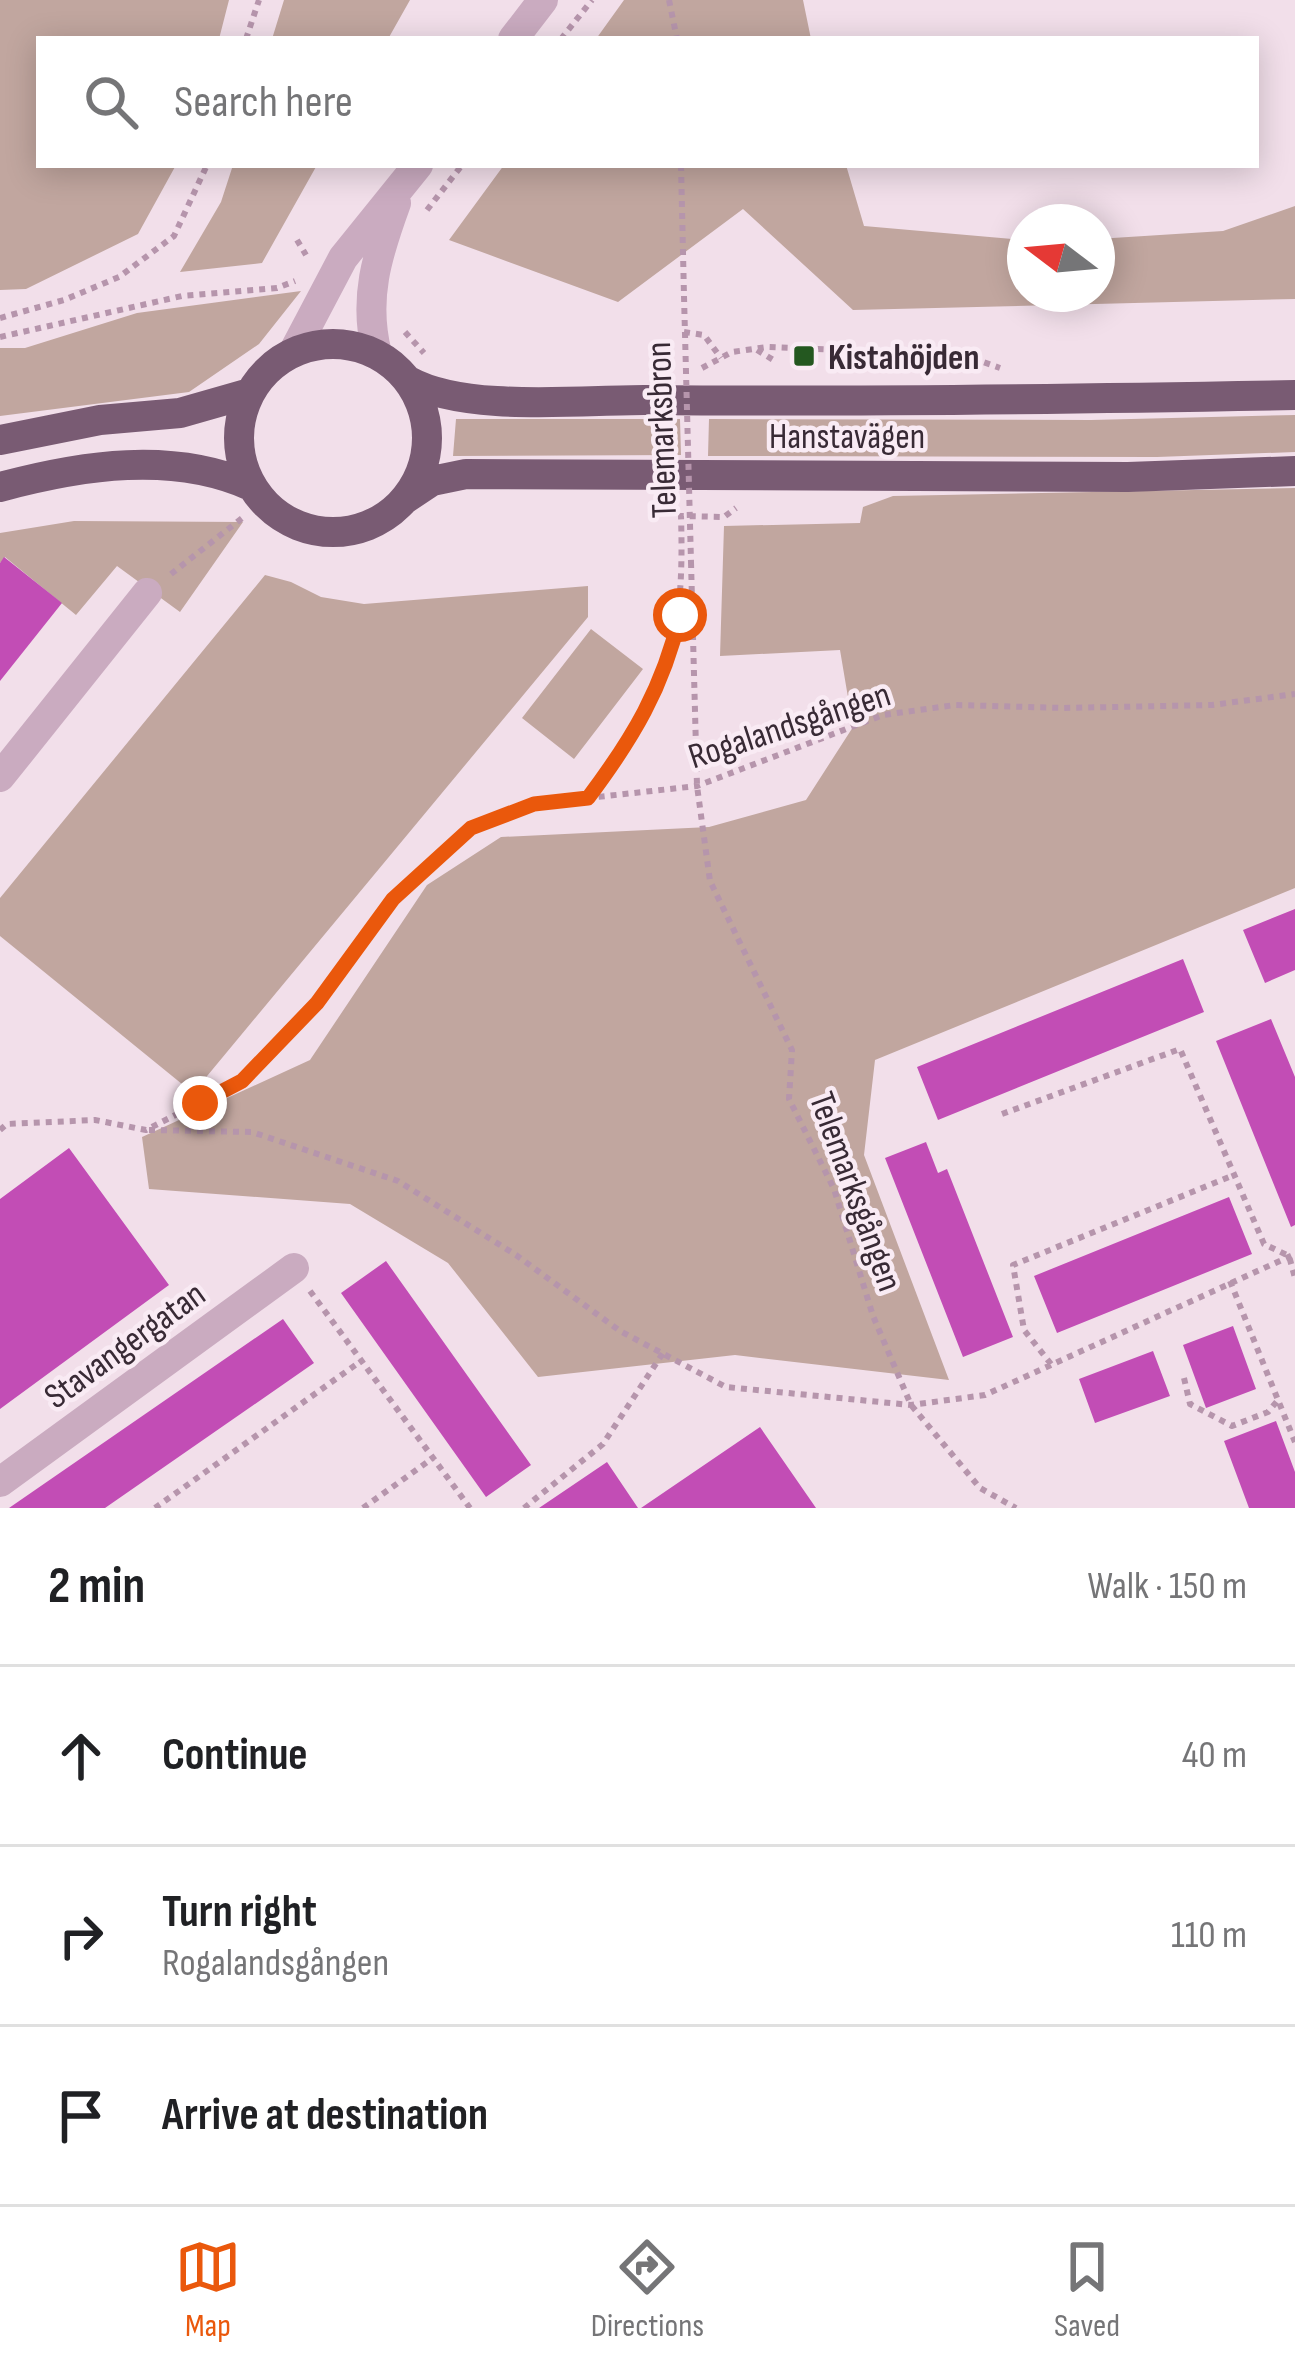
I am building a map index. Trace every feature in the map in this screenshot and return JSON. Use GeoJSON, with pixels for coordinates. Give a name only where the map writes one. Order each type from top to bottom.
{"type":"FeatureCollection","features":[{"type":"Feature","properties":{"kind":"main road"},"geometry":{"type":"LineString","coordinates":[[0,487],[104,467],[160,464],[218,472],[257,494],[288,521],[318,532],[350,531],[380,520],[405,499],[421,472],[428,441],[423,409],[409,381],[377,354],[350,345],[322,344],[294,351],[276,362],[250,393],[241,416],[242,464],[257,494]]}},
{"type":"Feature","properties":{"kind":"main road","name":"Hanstavägen"},"geometry":{"type":"LineString","coordinates":[[409,381],[449,398],[539,400],[863,402],[1295,395]]}},
{"type":"Feature","properties":{"kind":"main road"},"geometry":{"type":"LineString","coordinates":[[0,440],[100,420],[181,412],[250,393]]}},
{"type":"Feature","properties":{"kind":"main road","name":"Hanstavägen"},"geometry":{"type":"LineString","coordinates":[[405,499],[432,481],[466,474],[1128,477],[1295,471]]}},
{"type":"Feature","properties":{"kind":"street"},"geometry":{"type":"LineString","coordinates":[[515,36],[543,0]]}},
{"type":"Feature","properties":{"kind":"street"},"geometry":{"type":"LineString","coordinates":[[294,351],[358,236],[410,175]]}},
{"type":"Feature","properties":{"kind":"street"},"geometry":{"type":"LineString","coordinates":[[377,354],[369,324],[369,292],[382,242],[410,175]]}},
{"type":"Feature","properties":{"kind":"street"},"geometry":{"type":"LineString","coordinates":[[0,778],[147,593]]}},
{"type":"Feature","properties":{"kind":"street","name":"Stavangergatan"},"geometry":{"type":"LineString","coordinates":[[0,1482],[294,1268]]}},
{"type":"Feature","properties":{"kind":"path"},"geometry":{"type":"LineString","coordinates":[[248,36],[259,0]]}},
{"type":"Feature","properties":{"kind":"path"},"geometry":{"type":"LineString","coordinates":[[563,36],[592,0]]}},
{"type":"Feature","properties":{"kind":"path"},"geometry":{"type":"LineString","coordinates":[[669,0],[676,36]]}},
{"type":"Feature","properties":{"kind":"path"},"geometry":{"type":"LineString","coordinates":[[0,318],[64,300],[118,277],[174,236],[206,168]]}},
{"type":"Feature","properties":{"kind":"path","name":"Telemarksbron"},"geometry":{"type":"LineString","coordinates":[[681,168],[697,787]]}},
{"type":"Feature","properties":{"kind":"path"},"geometry":{"type":"LineString","coordinates":[[297,240],[306,256]]}},
{"type":"Feature","properties":{"kind":"path"},"geometry":{"type":"LineString","coordinates":[[0,338],[182,296],[277,288],[309,276],[329,281]]}},
{"type":"Feature","properties":{"kind":"path"},"geometry":{"type":"LineString","coordinates":[[369,292],[391,298],[405,332],[438,361]]}},
{"type":"Feature","properties":{"kind":"path"},"geometry":{"type":"LineString","coordinates":[[684,332],[704,335],[721,358]]}},
{"type":"Feature","properties":{"kind":"path"},"geometry":{"type":"LineString","coordinates":[[753,348],[775,361]]}},
{"type":"Feature","properties":{"kind":"path"},"geometry":{"type":"LineString","coordinates":[[668,376],[699,371],[753,348],[963,355],[1005,369]]}},
{"type":"Feature","properties":{"kind":"path"},"geometry":{"type":"LineString","coordinates":[[955,362],[989,364]]}},
{"type":"Feature","properties":{"kind":"path"},"geometry":{"type":"LineString","coordinates":[[147,593],[257,494]]}},
{"type":"Feature","properties":{"kind":"path"},"geometry":{"type":"LineString","coordinates":[[588,798],[636,729],[668,666],[682,601],[681,516],[724,517],[736,508]]}},
{"type":"Feature","properties":{"kind":"path","name":"Rogalandsgången"},"geometry":{"type":"LineString","coordinates":[[146,1130],[242,1081],[317,1003],[393,899],[471,828],[534,804],[697,787],[884,715],[955,705],[1212,705],[1295,694]]}},
{"type":"Feature","properties":{"kind":"path","name":"Telemarksgången"},"geometry":{"type":"LineString","coordinates":[[697,787],[710,881],[792,1050],[789,1099],[834,1190],[873,1316],[911,1405],[980,1489],[1016,1508]]}},
{"type":"Feature","properties":{"kind":"path"},"geometry":{"type":"LineString","coordinates":[[1002,1114],[1180,1049],[1264,1244],[1292,1255]]}},
{"type":"Feature","properties":{"kind":"path"},"geometry":{"type":"LineString","coordinates":[[2,1124],[95,1120],[146,1130],[252,1132],[398,1181],[516,1255],[620,1331],[726,1388],[911,1405],[985,1395],[1292,1255]]}},
{"type":"Feature","properties":{"kind":"path"},"geometry":{"type":"LineString","coordinates":[[1051,1364],[1024,1330],[1012,1265],[1234,1175]]}},
{"type":"Feature","properties":{"kind":"path"},"geometry":{"type":"LineString","coordinates":[[1292,1255],[1295,1278]]}},
{"type":"Feature","properties":{"kind":"path"},"geometry":{"type":"LineString","coordinates":[[294,1268],[470,1508]]}},
{"type":"Feature","properties":{"kind":"path"},"geometry":{"type":"LineString","coordinates":[[1229,1281],[1295,1441]]}},
{"type":"Feature","properties":{"kind":"path"},"geometry":{"type":"LineString","coordinates":[[524,1508],[603,1444],[663,1353]]}},
{"type":"Feature","properties":{"kind":"path"},"geometry":{"type":"LineString","coordinates":[[155,1508],[361,1361]]}},
{"type":"Feature","properties":{"kind":"path"},"geometry":{"type":"LineString","coordinates":[[1184,1378],[1190,1404],[1232,1426],[1268,1412],[1278,1400]]}},
{"type":"Feature","properties":{"kind":"path"},"geometry":{"type":"LineString","coordinates":[[363,1508],[433,1458]]}},
{"type":"Feature","properties":{"kind":"shaded area"},"geometry":{"type":"Polygon","coordinates":[[[0,0],[229,0],[220,36],[36,36],[36,168],[174,168],[138,234],[26,289],[0,290],[0,0]]]}},
{"type":"Feature","properties":{"kind":"shaded area"},"geometry":{"type":"Polygon","coordinates":[[[284,0],[410,0],[390,36],[273,36],[284,0]]]}},
{"type":"Feature","properties":{"kind":"shaded area"},"geometry":{"type":"Polygon","coordinates":[[[624,0],[803,0],[810,36],[598,36],[624,0]]]}},
{"type":"Feature","properties":{"kind":"shaded area"},"geometry":{"type":"Polygon","coordinates":[[[232,168],[315,168],[262,263],[180,272],[221,202],[232,168]]]}},
{"type":"Feature","properties":{"kind":"shaded area"},"geometry":{"type":"Polygon","coordinates":[[[502,168],[847,168],[864,226],[1007,238],[1007,306],[853,310],[743,209],[618,302],[449,240],[502,168]]]}},
{"type":"Feature","properties":{"kind":"shaded area"},"geometry":{"type":"Polygon","coordinates":[[[1295,206],[1295,299],[1115,303],[1115,238],[1223,231],[1295,206]]]}},
{"type":"Feature","properties":{"kind":"shaded area"},"geometry":{"type":"Polygon","coordinates":[[[301,291],[259,344],[189,392],[0,416],[0,348],[25,348],[137,313],[301,291]]]}},
{"type":"Feature","properties":{"kind":"shaded area"},"geometry":{"type":"Polygon","coordinates":[[[1295,415],[1295,452],[1157,457],[708,456],[709,419],[1091,420],[1295,415]]]}},
{"type":"Feature","properties":{"kind":"shaded area"},"geometry":{"type":"Polygon","coordinates":[[[456,419],[680,419],[681,455],[453,456],[456,419]]]}},
{"type":"Feature","properties":{"kind":"shaded area"},"geometry":{"type":"Polygon","coordinates":[[[1295,488],[1295,888],[875,1060],[864,1155],[949,1380],[735,1355],[538,1377],[448,1263],[350,1204],[149,1189],[142,1137],[310,1060],[427,885],[501,837],[709,827],[806,800],[853,727],[840,650],[720,656],[724,526],[860,523],[863,507],[893,496],[1295,488]]]}},
{"type":"Feature","properties":{"kind":"shaded area"},"geometry":{"type":"Polygon","coordinates":[[[74,521],[243,522],[180,612],[117,566],[76,615],[5,557],[0,563],[0,533],[74,521]]]}},
{"type":"Feature","properties":{"kind":"shaded area"},"geometry":{"type":"Polygon","coordinates":[[[265,575],[321,597],[364,604],[588,586],[588,617],[193,1093],[0,936],[0,898],[265,575]]]}},
{"type":"Feature","properties":{"kind":"shaded area"},"geometry":{"type":"Polygon","coordinates":[[[591,629],[643,669],[574,759],[522,718],[591,629]]]}},
{"type":"Feature","properties":{"kind":"building"},"geometry":{"type":"Polygon","coordinates":[[[4,557],[62,603],[0,681],[0,563],[4,557]]]}},
{"type":"Feature","properties":{"kind":"building"},"geometry":{"type":"Polygon","coordinates":[[[1295,909],[1295,970],[1265,983],[1243,930],[1295,909]]]}},
{"type":"Feature","properties":{"kind":"building"},"geometry":{"type":"Polygon","coordinates":[[[1183,959],[1204,1012],[938,1120],[917,1067],[1183,959]]]}},
{"type":"Feature","properties":{"kind":"building"},"geometry":{"type":"Polygon","coordinates":[[[1271,1019],[1295,1077],[1295,1225],[1291,1227],[1216,1041],[1271,1019]]]}},
{"type":"Feature","properties":{"kind":"building"},"geometry":{"type":"Polygon","coordinates":[[[926,1142],[938,1173],[947,1169],[1013,1337],[963,1357],[885,1158],[926,1142]]]}},
{"type":"Feature","properties":{"kind":"building"},"geometry":{"type":"Polygon","coordinates":[[[69,1148],[169,1285],[0,1409],[0,1199],[69,1148]]]}},
{"type":"Feature","properties":{"kind":"building"},"geometry":{"type":"Polygon","coordinates":[[[1229,1197],[1252,1254],[1057,1333],[1034,1276],[1229,1197]]]}},
{"type":"Feature","properties":{"kind":"building"},"geometry":{"type":"Polygon","coordinates":[[[386,1261],[531,1465],[486,1497],[341,1293],[386,1261]]]}},
{"type":"Feature","properties":{"kind":"building"},"geometry":{"type":"Polygon","coordinates":[[[283,1319],[314,1363],[105,1508],[9,1508],[283,1319]]]}},
{"type":"Feature","properties":{"kind":"building"},"geometry":{"type":"Polygon","coordinates":[[[1233,1326],[1256,1389],[1206,1408],[1183,1345],[1233,1326]]]}},
{"type":"Feature","properties":{"kind":"building"},"geometry":{"type":"Polygon","coordinates":[[[1153,1351],[1170,1396],[1095,1423],[1079,1379],[1153,1351]]]}},
{"type":"Feature","properties":{"kind":"building"},"geometry":{"type":"Polygon","coordinates":[[[1276,1421],[1295,1472],[1295,1508],[1249,1508],[1224,1441],[1276,1421]]]}},
{"type":"Feature","properties":{"kind":"building"},"geometry":{"type":"Polygon","coordinates":[[[760,1427],[816,1508],[641,1508],[760,1427]]]}},
{"type":"Feature","properties":{"kind":"building"},"geometry":{"type":"Polygon","coordinates":[[[607,1462],[638,1508],[539,1508],[607,1462]]]}},
{"type":"Feature","properties":{"kind":"place","name":"Kistahöjden"},"geometry":{"type":"Point","coordinates":[804,356]}},
{"type":"Feature","properties":{"kind":"route"},"geometry":{"type":"LineString","coordinates":[[200,1103],[242,1081],[317,1003],[393,899],[471,828],[534,804],[588,798],[645,715],[668,666],[680,615]]}}]}
